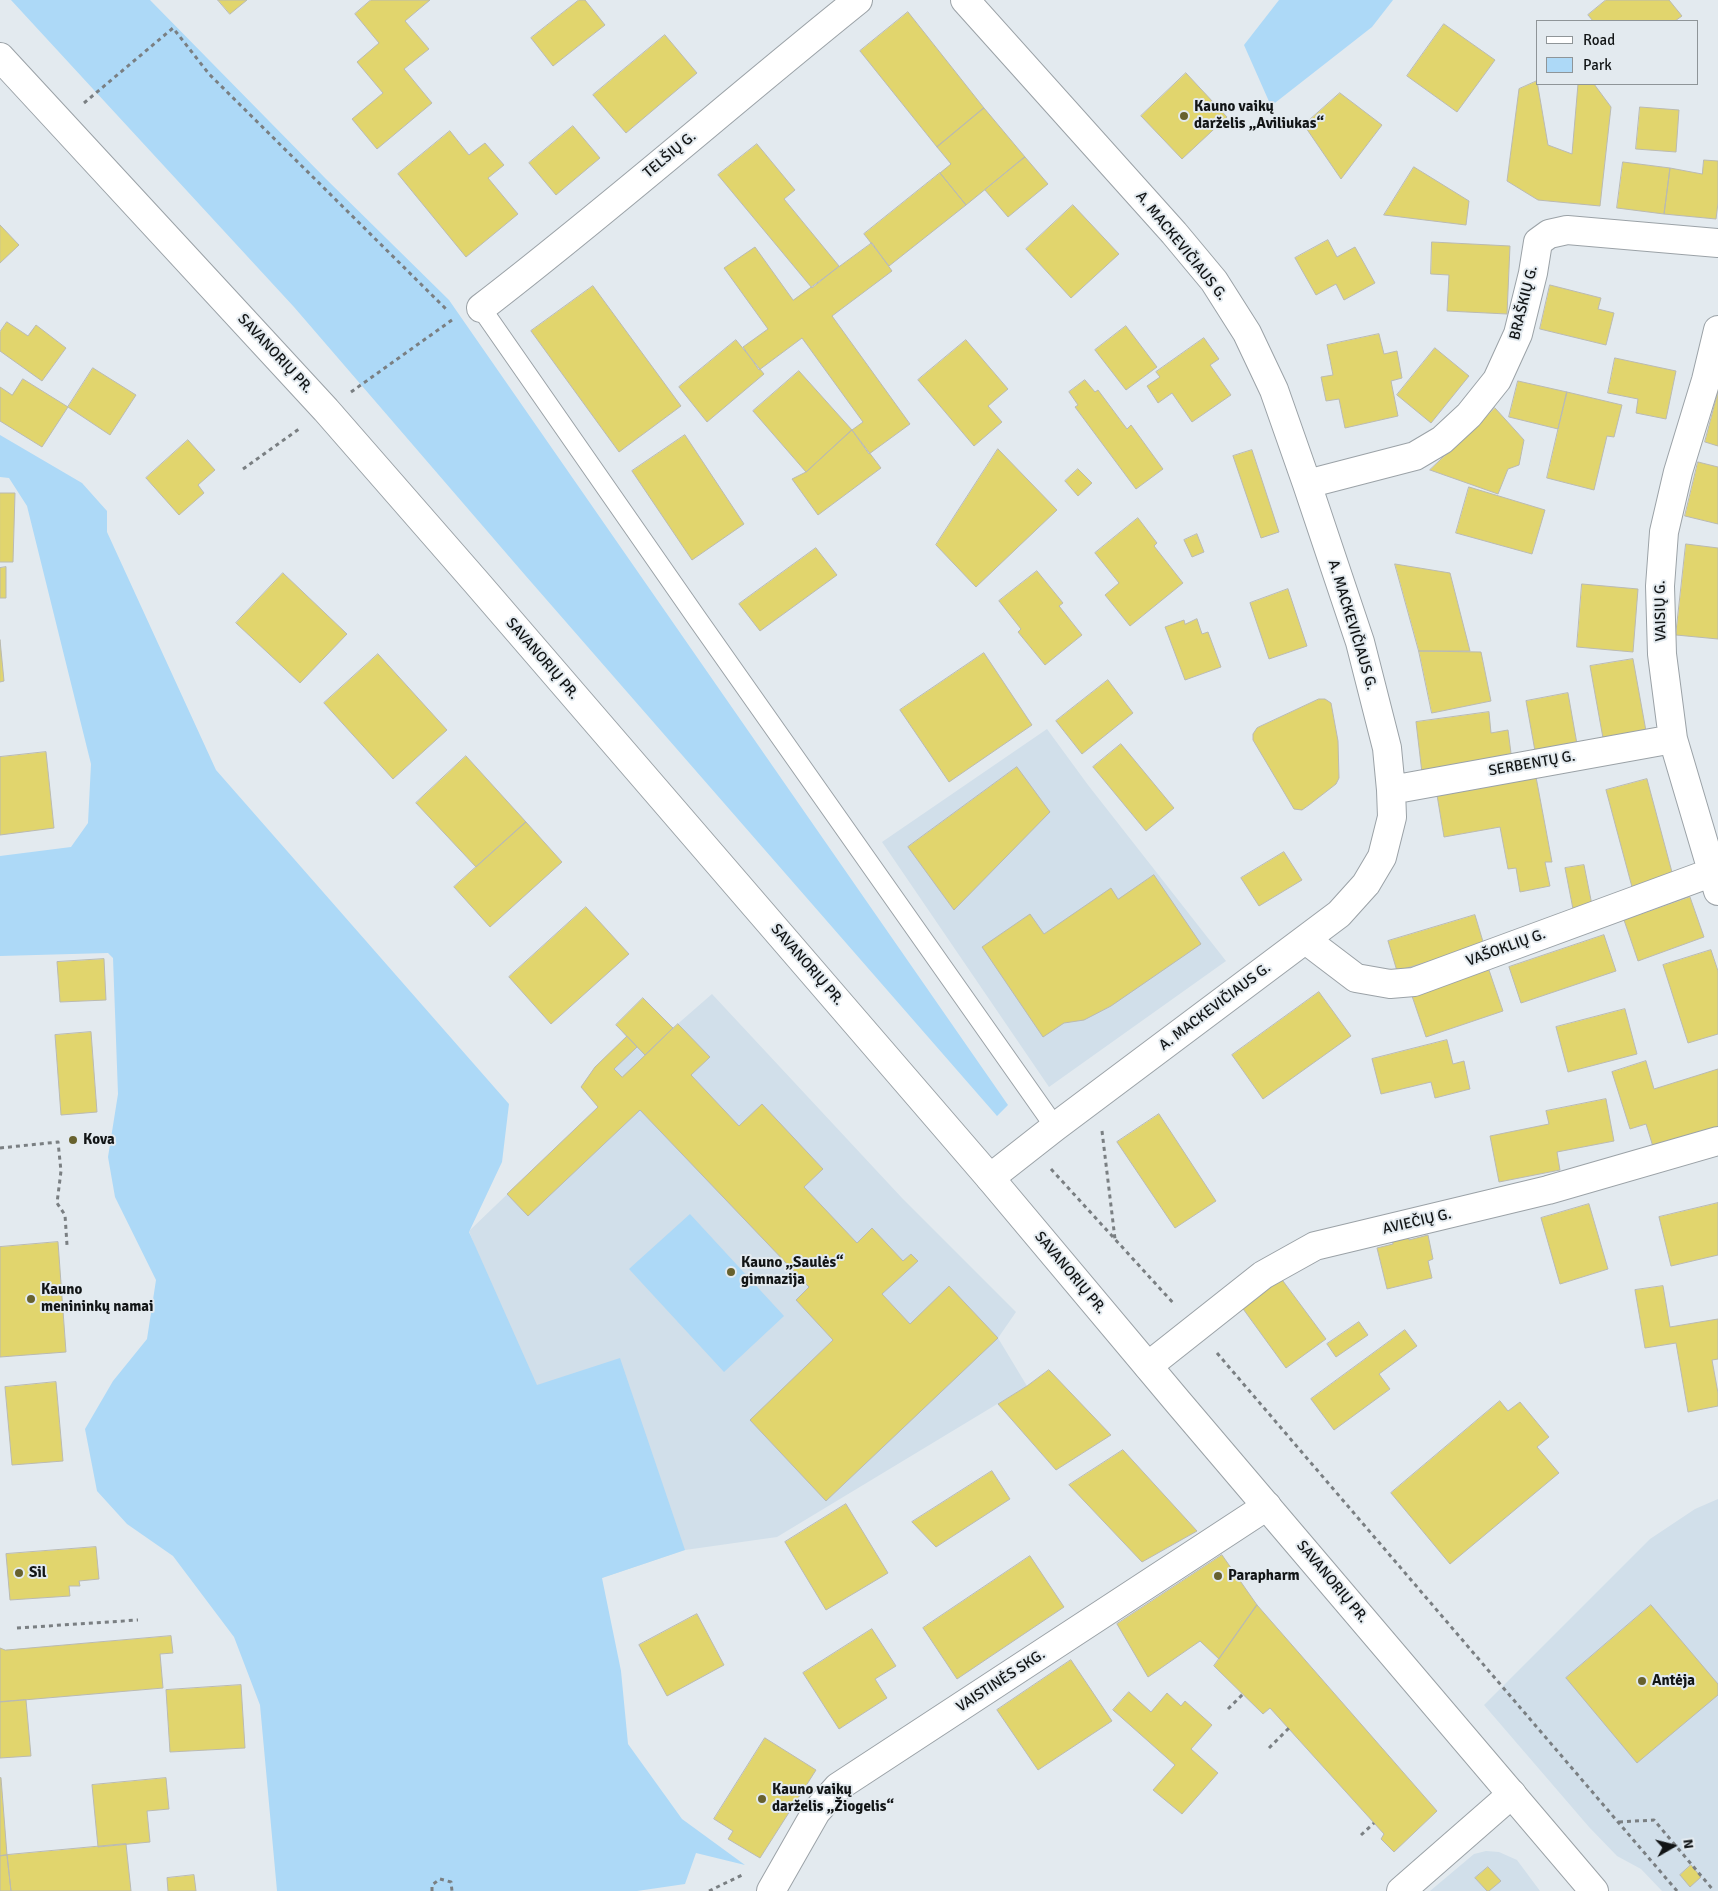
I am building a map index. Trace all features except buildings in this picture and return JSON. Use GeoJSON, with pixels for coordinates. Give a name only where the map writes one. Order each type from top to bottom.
{"type":"FeatureCollection","features":[{"type":"Feature","properties":{"kind":"street","name":"TELŠIŲ G."},"geometry":{"type":"LineString","coordinates":[[482,308],[565,243],[769,71],[858,0]]}},
{"type":"Feature","properties":{"kind":"street","name":"A. MACKEVIČIAUS G."},"geometry":{"type":"LineString","coordinates":[[965,0],[1174,233],[1214,281],[1247,333],[1274,390],[1360,642],[1387,748],[1392,790],[1392,817],[1382,857],[1366,884],[1344,908],[1306,940],[1098,1094],[990,1178]]}},
{"type":"Feature","properties":{"kind":"street","name":"SAVANORIŲ PR."},"geometry":{"type":"LineString","coordinates":[[0,57],[326,410],[990,1178],[1594,1891]]}},
{"type":"Feature","properties":{"kind":"street","name":"BRAŠKIŲ G."},"geometry":{"type":"LineString","coordinates":[[1307,484],[1415,456],[1442,440],[1470,415],[1497,380],[1518,334],[1533,273],[1538,242],[1549,234],[1566,230],[1718,243]]}},
{"type":"Feature","properties":{"kind":"street","name":"VAISIŲ G."},"geometry":{"type":"LineString","coordinates":[[1715,882],[1673,739],[1662,654],[1660,586],[1664,532],[1678,472],[1706,380],[1718,330]]}},
{"type":"Feature","properties":{"kind":"street","name":"SERBENTŲ G."},"geometry":{"type":"LineString","coordinates":[[1392,790],[1673,739]]}},
{"type":"Feature","properties":{"kind":"street","name":"VAŠOKLIŲ G."},"geometry":{"type":"LineString","coordinates":[[1306,940],[1356,978],[1390,984],[1414,982],[1715,882]]}},
{"type":"Feature","properties":{"kind":"street","name":"AVIEČIŲ G."},"geometry":{"type":"LineString","coordinates":[[1148,1366],[1263,1275],[1315,1246],[1548,1190],[1718,1141]]}},
{"type":"Feature","properties":{"kind":"street","name":"VAISTINĖS SKG."},"geometry":{"type":"LineString","coordinates":[[771,1891],[816,1812],[838,1787],[1267,1506]]}},
{"type":"Feature","properties":{"kind":"street"},"geometry":{"type":"LineString","coordinates":[[1400,1891],[1512,1794]]}},
{"type":"Feature","properties":{"kind":"lane"},"geometry":{"type":"LineString","coordinates":[[482,308],[696,617],[1055,1127]]}},
{"type":"Feature","properties":{"kind":"path"},"geometry":{"type":"LineString","coordinates":[[61,123],[173,28],[209,74],[455,318],[371,378]]}},
{"type":"Feature","properties":{"kind":"path"},"geometry":{"type":"LineString","coordinates":[[243,469],[293,434]]}},
{"type":"Feature","properties":{"kind":"path"},"geometry":{"type":"LineString","coordinates":[[1098,1094],[1115,1239]]}},
{"type":"Feature","properties":{"kind":"path"},"geometry":{"type":"LineString","coordinates":[[0,1148],[58,1142],[61,1171],[58,1203],[65,1215],[67,1245]]}},
{"type":"Feature","properties":{"kind":"path"},"geometry":{"type":"LineString","coordinates":[[1031,1146],[1195,1328],[1677,1891]]}},
{"type":"Feature","properties":{"kind":"path"},"geometry":{"type":"LineString","coordinates":[[17,1628],[138,1620]]}},
{"type":"Feature","properties":{"kind":"path"},"geometry":{"type":"LineString","coordinates":[[1228,1709],[1242,1694]]}},
{"type":"Feature","properties":{"kind":"path"},"geometry":{"type":"LineString","coordinates":[[1269,1748],[1289,1728]]}},
{"type":"Feature","properties":{"kind":"path"},"geometry":{"type":"LineString","coordinates":[[1619,1822],[1654,1820],[1714,1891]]}},
{"type":"Feature","properties":{"kind":"path"},"geometry":{"type":"LineString","coordinates":[[1361,1835],[1374,1823]]}},
{"type":"Feature","properties":{"kind":"path"},"geometry":{"type":"LineString","coordinates":[[432,1891],[432,1885],[440,1879],[451,1882],[452,1891]]}},
{"type":"Feature","properties":{"kind":"shaded area"},"geometry":{"type":"Polygon","coordinates":[[[1047,729],[1088,785],[1226,961],[1049,1087],[882,842],[1047,729]]]}},
{"type":"Feature","properties":{"kind":"shaded area","name":"Kauno „Saulės“ gimnazija"},"geometry":{"type":"Polygon","coordinates":[[[712,994],[902,1198],[1016,1312],[998,1338],[1027,1386],[777,1537],[685,1550],[602,1578],[469,1231],[598,1107],[581,1087],[595,1067],[626,1037],[616,1024],[643,998],[673,1028],[712,994]]]}},
{"type":"Feature","properties":{"kind":"shaded area"},"geometry":{"type":"Polygon","coordinates":[[[1718,1499],[1718,1891],[1662,1891],[1641,1869],[1617,1856],[1589,1827],[1484,1705],[1650,1539],[1695,1509],[1718,1499]]]}},
{"type":"Feature","properties":{"kind":"shaded area"},"geometry":{"type":"Polygon","coordinates":[[[1486,1851],[1499,1852],[1517,1860],[1540,1891],[1430,1891],[1474,1854],[1486,1851]]]}},
{"type":"Feature","properties":{"kind":"green space"},"geometry":{"type":"Polygon","coordinates":[[[11,0],[150,0],[326,179],[449,300],[1008,1105],[997,1116],[294,307],[11,0]]]}},
{"type":"Feature","properties":{"kind":"green space"},"geometry":{"type":"Polygon","coordinates":[[[1279,0],[1393,0],[1372,27],[1271,106],[1244,45],[1279,0]]]}},
{"type":"Feature","properties":{"kind":"green space"},"geometry":{"type":"Polygon","coordinates":[[[0,435],[82,483],[107,511],[107,532],[216,770],[509,1104],[502,1162],[469,1232],[537,1385],[620,1358],[685,1550],[602,1578],[621,1671],[628,1744],[682,1819],[745,1865],[696,1853],[685,1884],[637,1891],[277,1891],[260,1705],[234,1637],[173,1556],[127,1524],[97,1491],[85,1429],[113,1381],[147,1339],[156,1280],[115,1197],[108,1157],[118,1094],[113,958],[108,953],[0,956],[0,856],[71,847],[88,823],[91,764],[27,506],[9,478],[0,477],[0,435]]]}},
{"type":"Feature","properties":{"kind":"green space"},"geometry":{"type":"Polygon","coordinates":[[[690,1214],[784,1316],[724,1372],[629,1269],[690,1214]]]}},
{"type":"Feature","properties":{"kind":"place","name":"Kauno vaikų darželis „Aviliukas“"},"geometry":{"type":"Point","coordinates":[1184,116]}},
{"type":"Feature","properties":{"kind":"place","name":"Kova"},"geometry":{"type":"Point","coordinates":[73,1140]}},
{"type":"Feature","properties":{"kind":"place","name":"Kauno „Saulės“ gimnazija"},"geometry":{"type":"Point","coordinates":[731,1272]}},
{"type":"Feature","properties":{"kind":"place","name":"Kauno menininkų namai"},"geometry":{"type":"Point","coordinates":[31,1299]}},
{"type":"Feature","properties":{"kind":"place","name":"Sil"},"geometry":{"type":"Point","coordinates":[19,1573]}},
{"type":"Feature","properties":{"kind":"place","name":"Parapharm"},"geometry":{"type":"Point","coordinates":[1218,1576]}},
{"type":"Feature","properties":{"kind":"place","name":"Antėja"},"geometry":{"type":"Point","coordinates":[1642,1681]}},
{"type":"Feature","properties":{"kind":"place","name":"Kauno vaikų darželis „Žiogelis“"},"geometry":{"type":"Point","coordinates":[762,1799]}}]}
